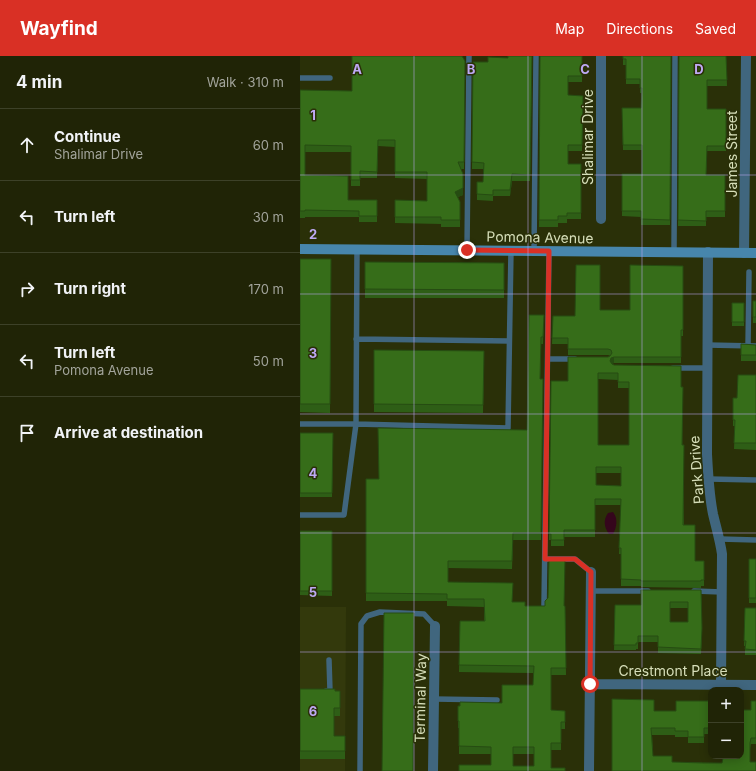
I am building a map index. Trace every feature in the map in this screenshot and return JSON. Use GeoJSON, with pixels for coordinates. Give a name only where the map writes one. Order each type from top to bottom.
{"type":"FeatureCollection","features":[{"type":"Feature","properties":{"kind":"street","name":"Shalimar Drive"},"geometry":{"type":"LineString","coordinates":[[601,56],[601,219]]}},
{"type":"Feature","properties":{"kind":"street","name":"James Street"},"geometry":{"type":"LineString","coordinates":[[744,252],[746,56]]}},
{"type":"Feature","properties":{"kind":"street","name":"Pomona Avenue"},"geometry":{"type":"LineString","coordinates":[[300,249],[756,252]]}},
{"type":"Feature","properties":{"kind":"street","name":"Park Drive"},"geometry":{"type":"LineString","coordinates":[[708,252],[707,454],[713,514],[720,539],[722,554],[721,685]]}},
{"type":"Feature","properties":{"kind":"street"},"geometry":{"type":"LineString","coordinates":[[589,771],[591,572]]}},
{"type":"Feature","properties":{"kind":"street","name":"Terminal Way"},"geometry":{"type":"LineString","coordinates":[[433,771],[435,626]]}},
{"type":"Feature","properties":{"kind":"street","name":"Crestmont Place"},"geometry":{"type":"LineString","coordinates":[[590,684],[756,685]]}},
{"type":"Feature","properties":{"kind":"lane"},"geometry":{"type":"LineString","coordinates":[[467,250],[469,56]]}},
{"type":"Feature","properties":{"kind":"lane"},"geometry":{"type":"LineString","coordinates":[[534,251],[536,56]]}},
{"type":"Feature","properties":{"kind":"lane"},"geometry":{"type":"LineString","coordinates":[[674,252],[675,56]]}},
{"type":"Feature","properties":{"kind":"lane"},"geometry":{"type":"LineString","coordinates":[[300,78],[330,78]]}},
{"type":"Feature","properties":{"kind":"lane"},"geometry":{"type":"LineString","coordinates":[[300,515],[344,515],[356,424],[357,249]]}},
{"type":"Feature","properties":{"kind":"lane"},"geometry":{"type":"LineString","coordinates":[[300,424],[508,428],[511,250]]}},
{"type":"Feature","properties":{"kind":"lane"},"geometry":{"type":"LineString","coordinates":[[544,605],[549,251]]}},
{"type":"Feature","properties":{"kind":"lane"},"geometry":{"type":"LineString","coordinates":[[748,346],[749,272]]}},
{"type":"Feature","properties":{"kind":"lane"},"geometry":{"type":"LineString","coordinates":[[356,339],[510,341]]}},
{"type":"Feature","properties":{"kind":"lane"},"geometry":{"type":"LineString","coordinates":[[707,345],[756,346]]}},
{"type":"Feature","properties":{"kind":"lane"},"geometry":{"type":"LineString","coordinates":[[548,359],[585,359]]}},
{"type":"Feature","properties":{"kind":"lane"},"geometry":{"type":"LineString","coordinates":[[668,368],[707,368]]}},
{"type":"Feature","properties":{"kind":"lane"},"geometry":{"type":"LineString","coordinates":[[709,479],[756,480]]}},
{"type":"Feature","properties":{"kind":"lane"},"geometry":{"type":"LineString","coordinates":[[720,539],[756,540]]}},
{"type":"Feature","properties":{"kind":"lane"},"geometry":{"type":"LineString","coordinates":[[545,559],[575,559],[591,572]]}},
{"type":"Feature","properties":{"kind":"lane"},"geometry":{"type":"LineString","coordinates":[[591,591],[652,591]]}},
{"type":"Feature","properties":{"kind":"lane"},"geometry":{"type":"LineString","coordinates":[[691,591],[722,592]]}},
{"type":"Feature","properties":{"kind":"lane"},"geometry":{"type":"LineString","coordinates":[[360,771],[361,624],[367,616],[380,612],[424,614],[435,626]]}},
{"type":"Feature","properties":{"kind":"lane"},"geometry":{"type":"LineString","coordinates":[[322,691],[330,691],[328,660]]}},
{"type":"Feature","properties":{"kind":"lane"},"geometry":{"type":"LineString","coordinates":[[434,699],[497,700]]}},
{"type":"Feature","properties":{"kind":"shaded area"},"geometry":{"type":"Polygon","coordinates":[[[613,512],[616,517],[616,526],[613,534],[609,534],[605,526],[605,521],[608,513],[613,512]]]}},
{"type":"Feature","properties":{"kind":"shaded area"},"geometry":{"type":"Polygon","coordinates":[[[300,607],[346,607],[345,771],[300,771],[300,607]]]}},
{"type":"Feature","properties":{"kind":"building"},"geometry":{"type":"Polygon","coordinates":[[[352,56],[462,56],[465,61],[464,162],[458,162],[463,174],[463,188],[455,192],[460,202],[460,220],[441,220],[441,217],[395,217],[395,200],[427,201],[427,172],[395,172],[395,140],[378,140],[377,172],[360,171],[360,180],[351,180],[351,146],[305,145],[305,175],[348,176],[348,200],[377,200],[377,216],[359,216],[359,211],[300,211],[300,90],[352,91],[352,56]]]}},
{"type":"Feature","properties":{"kind":"building"},"geometry":{"type":"Polygon","coordinates":[[[508,56],[532,56],[530,175],[512,174],[510,190],[493,190],[493,195],[477,194],[477,182],[483,182],[484,163],[472,162],[473,62],[488,62],[488,57],[508,58],[508,56]]]}},
{"type":"Feature","properties":{"kind":"building"},"geometry":{"type":"Polygon","coordinates":[[[540,56],[582,56],[582,76],[568,76],[568,95],[583,96],[582,145],[568,145],[568,164],[581,164],[581,213],[567,213],[567,216],[558,216],[558,220],[539,220],[540,56]]]}},
{"type":"Feature","properties":{"kind":"building"},"geometry":{"type":"Polygon","coordinates":[[[623,56],[671,56],[670,220],[641,219],[641,211],[622,211],[622,174],[642,174],[642,145],[623,145],[622,108],[641,108],[642,88],[640,88],[640,79],[626,79],[626,59],[623,59],[623,56]]]}},
{"type":"Feature","properties":{"kind":"building"},"geometry":{"type":"Polygon","coordinates":[[[679,56],[726,56],[727,80],[707,80],[707,109],[726,109],[726,146],[707,146],[706,175],[725,175],[725,211],[706,211],[706,221],[678,220],[679,56]]]}},
{"type":"Feature","properties":{"kind":"building"},"geometry":{"type":"Polygon","coordinates":[[[300,259],[331,259],[330,404],[300,404],[300,259]]]}},
{"type":"Feature","properties":{"kind":"building"},"geometry":{"type":"Polygon","coordinates":[[[365,262],[504,263],[504,290],[365,289],[365,262]]]}},
{"type":"Feature","properties":{"kind":"building"},"geometry":{"type":"Polygon","coordinates":[[[576,265],[600,265],[600,310],[630,310],[630,265],[683,266],[683,330],[681,330],[681,357],[614,357],[611,358],[610,361],[614,365],[681,366],[681,387],[683,387],[682,445],[684,445],[683,525],[695,525],[695,561],[704,561],[704,580],[641,581],[621,579],[621,548],[619,548],[621,499],[595,499],[595,530],[564,530],[564,540],[551,540],[551,534],[549,534],[551,381],[568,381],[568,357],[608,357],[612,353],[611,350],[608,349],[568,349],[568,338],[552,338],[553,316],[575,316],[576,265]],[[598,373],[598,445],[629,445],[629,382],[618,382],[618,373],[598,373]],[[596,467],[596,485],[621,486],[621,467],[596,467]]]}},
{"type":"Feature","properties":{"kind":"building"},"geometry":{"type":"Polygon","coordinates":[[[753,301],[756,301],[756,317],[753,317],[753,301]]]}},
{"type":"Feature","properties":{"kind":"building"},"geometry":{"type":"Polygon","coordinates":[[[732,303],[744,303],[744,322],[732,322],[732,303]]]}},
{"type":"Feature","properties":{"kind":"building"},"geometry":{"type":"Polygon","coordinates":[[[529,315],[544,315],[543,337],[541,337],[540,379],[543,379],[541,533],[513,533],[512,561],[448,561],[448,582],[513,583],[512,602],[525,602],[525,606],[545,606],[545,601],[548,598],[549,560],[565,560],[564,606],[566,668],[551,668],[551,710],[565,711],[565,722],[561,722],[561,743],[551,743],[551,768],[565,768],[565,771],[459,771],[459,765],[491,765],[491,747],[459,746],[458,706],[460,706],[460,702],[502,703],[502,685],[533,685],[534,666],[459,665],[460,621],[485,621],[484,599],[447,599],[447,594],[366,593],[366,479],[379,479],[378,428],[527,430],[529,315]],[[513,747],[513,766],[534,766],[534,747],[513,747]]]}},
{"type":"Feature","properties":{"kind":"building"},"geometry":{"type":"Polygon","coordinates":[[[741,344],[756,345],[756,355],[741,355],[741,344]]]}},
{"type":"Feature","properties":{"kind":"building"},"geometry":{"type":"Polygon","coordinates":[[[374,350],[484,351],[483,405],[374,404],[374,350]]]}},
{"type":"Feature","properties":{"kind":"building"},"geometry":{"type":"Polygon","coordinates":[[[738,375],[756,375],[756,443],[734,443],[735,420],[733,420],[733,398],[737,398],[738,375]]]}},
{"type":"Feature","properties":{"kind":"building"},"geometry":{"type":"Polygon","coordinates":[[[300,433],[333,433],[332,493],[300,493],[300,433]]]}},
{"type":"Feature","properties":{"kind":"building"},"geometry":{"type":"Polygon","coordinates":[[[300,531],[332,531],[332,591],[300,591],[300,531]]]}},
{"type":"Feature","properties":{"kind":"building"},"geometry":{"type":"Polygon","coordinates":[[[749,559],[756,559],[756,598],[749,598],[749,559]]]}},
{"type":"Feature","properties":{"kind":"building"},"geometry":{"type":"Polygon","coordinates":[[[641,590],[701,590],[701,649],[658,647],[658,636],[638,636],[638,643],[636,643],[636,645],[614,645],[615,605],[641,605],[641,590]],[[670,602],[670,622],[688,622],[688,602],[670,602]]]}},
{"type":"Feature","properties":{"kind":"building"},"geometry":{"type":"Polygon","coordinates":[[[745,608],[756,608],[756,650],[745,649],[745,608]]]}},
{"type":"Feature","properties":{"kind":"building"},"geometry":{"type":"Polygon","coordinates":[[[384,613],[414,613],[413,771],[382,771],[384,613]]]}},
{"type":"Feature","properties":{"kind":"building"},"geometry":{"type":"Polygon","coordinates":[[[300,689],[335,689],[335,691],[340,691],[340,708],[334,708],[334,736],[345,736],[345,751],[300,751],[300,689]]]}},
{"type":"Feature","properties":{"kind":"building"},"geometry":{"type":"Polygon","coordinates":[[[612,699],[654,700],[654,711],[676,711],[676,701],[708,701],[708,728],[704,728],[704,737],[688,737],[688,731],[675,731],[675,728],[651,728],[653,756],[672,756],[672,762],[704,763],[722,763],[723,759],[744,759],[744,710],[751,710],[751,701],[756,701],[756,738],[751,738],[750,762],[756,762],[756,771],[612,771],[612,699]]]}},
{"type":"Feature","properties":{"kind":"route"},"geometry":{"type":"LineString","coordinates":[[467,250],[549,251],[545,559],[575,559],[591,572],[590,684]]}}]}
